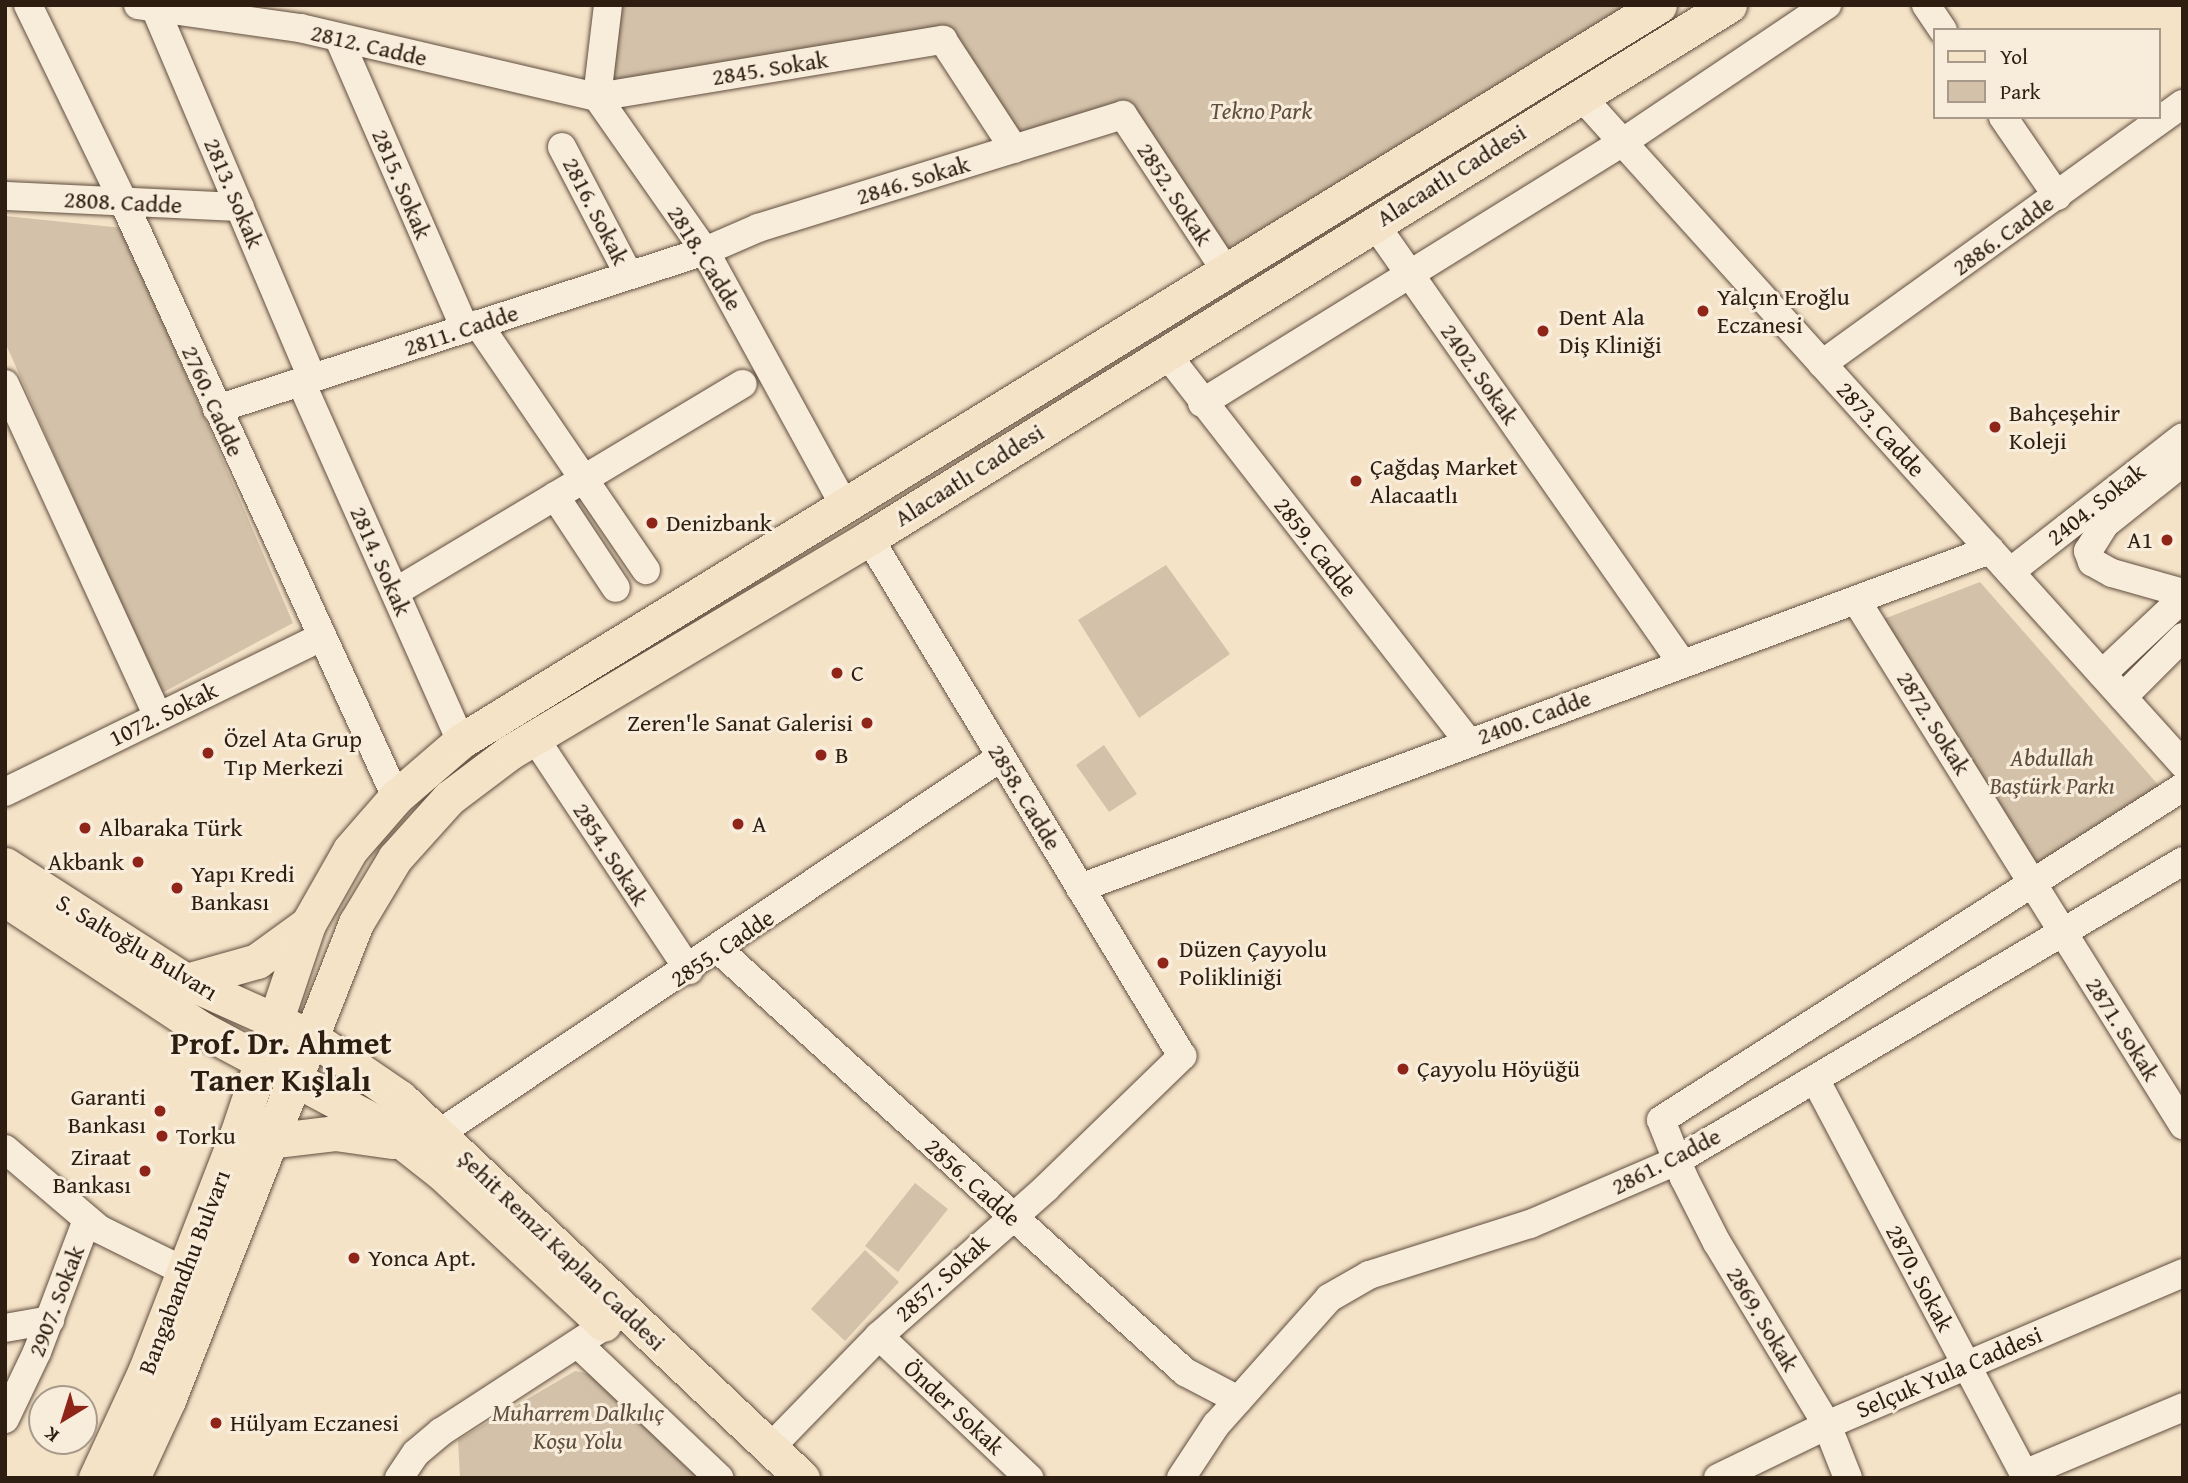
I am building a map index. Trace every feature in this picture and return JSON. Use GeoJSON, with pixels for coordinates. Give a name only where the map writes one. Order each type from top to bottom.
{"type":"FeatureCollection","features":[{"type":"Feature","properties":{"kind":"main road","name":"Alacaatlı Caddesi"},"geometry":{"type":"LineString","coordinates":[[274,1019],[308,924],[350,850],[396,797],[461,741],[1227,274],[1659,5]]}},
{"type":"Feature","properties":{"kind":"main road","name":"Alacaatlı Caddesi"},"geometry":{"type":"LineString","coordinates":[[295,1078],[356,923],[395,858],[449,798],[534,737],[869,538],[1728,5]]}},
{"type":"Feature","properties":{"kind":"main road","name":"S. Saltoğlu Bulvarı"},"geometry":{"type":"LineString","coordinates":[[5,866],[186,981],[310,1037]]}},
{"type":"Feature","properties":{"kind":"main road","name":"S. Saltoğlu Bulvarı"},"geometry":{"type":"LineString","coordinates":[[5,899],[204,1030],[295,1078]]}},
{"type":"Feature","properties":{"kind":"main road"},"geometry":{"type":"LineString","coordinates":[[186,981],[257,961],[308,924]]}},
{"type":"Feature","properties":{"kind":"main road","name":"Bangabandhu Bulvarı"},"geometry":{"type":"LineString","coordinates":[[96,1478],[130,1408],[184,1271],[274,1019]]}},
{"type":"Feature","properties":{"kind":"main road","name":"Şehit Remzi Kaplan Caddesi"},"geometry":{"type":"LineString","coordinates":[[310,1037],[393,1093],[440,1133],[771,1463]]}},
{"type":"Feature","properties":{"kind":"main road","name":"Şehit Remzi Kaplan Caddesi"},"geometry":{"type":"LineString","coordinates":[[295,1078],[357,1110],[407,1144],[592,1335],[771,1463],[802,1478]]}},
{"type":"Feature","properties":{"kind":"main road","name":"Bangabandhu Bulvarı"},"geometry":{"type":"LineString","coordinates":[[132,1478],[168,1400],[295,1078]]}},
{"type":"Feature","properties":{"kind":"main road"},"geometry":{"type":"LineString","coordinates":[[269,1141],[348,1133],[407,1144]]}},
{"type":"Feature","properties":{"kind":"street","name":"2760. Cadde"},"geometry":{"type":"LineString","coordinates":[[28,5],[124,203],[396,797]]}},
{"type":"Feature","properties":{"kind":"street"},"geometry":{"type":"LineString","coordinates":[[597,96],[608,5]]}},
{"type":"Feature","properties":{"kind":"street"},"geometry":{"type":"LineString","coordinates":[[1202,403],[1623,142],[1827,5]]}},
{"type":"Feature","properties":{"kind":"street"},"geometry":{"type":"LineString","coordinates":[[1926,5],[1942,28]]}},
{"type":"Feature","properties":{"kind":"street","name":"2812. Cadde"},"geometry":{"type":"LineString","coordinates":[[146,7],[302,17],[339,38],[597,96]]}},
{"type":"Feature","properties":{"kind":"street","name":"2813. Sokak"},"geometry":{"type":"LineString","coordinates":[[146,7],[240,207],[307,380]]}},
{"type":"Feature","properties":{"kind":"street","name":"2815. Sokak"},"geometry":{"type":"LineString","coordinates":[[339,38],[472,326],[646,570]]}},
{"type":"Feature","properties":{"kind":"street","name":"2845. Sokak"},"geometry":{"type":"LineString","coordinates":[[597,96],[943,40],[1014,149]]}},
{"type":"Feature","properties":{"kind":"street","name":"2873. Cadde"},"geometry":{"type":"LineString","coordinates":[[1580,95],[2183,764]]}},
{"type":"Feature","properties":{"kind":"street","name":"2818. Cadde"},"geometry":{"type":"LineString","coordinates":[[597,96],[705,251],[845,507]]}},
{"type":"Feature","properties":{"kind":"street","name":"2886. Cadde"},"geometry":{"type":"LineString","coordinates":[[1822,364],[2183,104]]}},
{"type":"Feature","properties":{"kind":"street","name":"2852. Sokak"},"geometry":{"type":"LineString","coordinates":[[1123,115],[1227,274]]}},
{"type":"Feature","properties":{"kind":"street","name":"2846. Sokak"},"geometry":{"type":"LineString","coordinates":[[705,251],[758,228],[1123,115]]}},
{"type":"Feature","properties":{"kind":"street"},"geometry":{"type":"LineString","coordinates":[[2004,119],[2057,196]]}},
{"type":"Feature","properties":{"kind":"street","name":"2816. Sokak"},"geometry":{"type":"LineString","coordinates":[[562,147],[629,275]]}},
{"type":"Feature","properties":{"kind":"street","name":"2808. Cadde"},"geometry":{"type":"LineString","coordinates":[[5,196],[240,207]]}},
{"type":"Feature","properties":{"kind":"street","name":"2402. Sokak"},"geometry":{"type":"LineString","coordinates":[[1374,223],[1682,663]]}},
{"type":"Feature","properties":{"kind":"street","name":"2811. Cadde"},"geometry":{"type":"LineString","coordinates":[[217,409],[705,251]]}},
{"type":"Feature","properties":{"kind":"street","name":"2859. Cadde"},"geometry":{"type":"LineString","coordinates":[[1165,352],[1202,403],[1468,741]]}},
{"type":"Feature","properties":{"kind":"street","name":"2814. Sokak"},"geometry":{"type":"LineString","coordinates":[[307,380],[394,592],[461,741]]}},
{"type":"Feature","properties":{"kind":"street"},"geometry":{"type":"LineString","coordinates":[[5,383],[158,716]]}},
{"type":"Feature","properties":{"kind":"street"},"geometry":{"type":"LineString","coordinates":[[394,592],[743,384]]}},
{"type":"Feature","properties":{"kind":"street","name":"2404. Sokak"},"geometry":{"type":"LineString","coordinates":[[2010,572],[2183,437]]}},
{"type":"Feature","properties":{"kind":"street"},"geometry":{"type":"LineString","coordinates":[[2102,674],[2183,596],[2112,573],[2092,562],[2088,551],[2105,524],[2183,462]]}},
{"type":"Feature","properties":{"kind":"street"},"geometry":{"type":"LineString","coordinates":[[555,496],[615,588]]}},
{"type":"Feature","properties":{"kind":"street"},"geometry":{"type":"LineString","coordinates":[[574,525],[603,507]]}},
{"type":"Feature","properties":{"kind":"street","name":"2858. Cadde"},"geometry":{"type":"LineString","coordinates":[[869,538],[1182,1056]]}},
{"type":"Feature","properties":{"kind":"street","name":"2400. Cadde"},"geometry":{"type":"LineString","coordinates":[[1080,888],[1468,741],[1990,550]]}},
{"type":"Feature","properties":{"kind":"street","name":"2872. Sokak"},"geometry":{"type":"LineString","coordinates":[[1856,600],[2035,882],[2063,932]]}},
{"type":"Feature","properties":{"kind":"street","name":"1072. Sokak"},"geometry":{"type":"LineString","coordinates":[[5,792],[321,637]]}},
{"type":"Feature","properties":{"kind":"street"},"geometry":{"type":"LineString","coordinates":[[2123,697],[2183,637]]}},
{"type":"Feature","properties":{"kind":"street","name":"2854. Sokak"},"geometry":{"type":"LineString","coordinates":[[534,737],[689,970]]}},
{"type":"Feature","properties":{"kind":"street","name":"2855. Cadde"},"geometry":{"type":"LineString","coordinates":[[440,1133],[719,950],[1001,757]]}},
{"type":"Feature","properties":{"kind":"street","name":"2861. Cadde"},"geometry":{"type":"LineString","coordinates":[[1661,1120],[2183,786]]}},
{"type":"Feature","properties":{"kind":"street","name":"2861. Cadde"},"geometry":{"type":"LineString","coordinates":[[1181,1478],[1238,1400],[1329,1298],[1368,1275],[1530,1224],[1676,1161],[2183,861]]}},
{"type":"Feature","properties":{"kind":"street","name":"2871. Sokak"},"geometry":{"type":"LineString","coordinates":[[2063,932],[2183,1125]]}},
{"type":"Feature","properties":{"kind":"street","name":"2856. Cadde"},"geometry":{"type":"LineString","coordinates":[[719,950],[1011,1217],[1185,1371],[1238,1400]]}},
{"type":"Feature","properties":{"kind":"street","name":"2857. Sokak"},"geometry":{"type":"LineString","coordinates":[[771,1463],[879,1336],[1011,1217],[1182,1056]]}},
{"type":"Feature","properties":{"kind":"street","name":"2870. Sokak"},"geometry":{"type":"LineString","coordinates":[[1815,1079],[2025,1476]]}},
{"type":"Feature","properties":{"kind":"street","name":"2869. Sokak"},"geometry":{"type":"LineString","coordinates":[[1661,1120],[1676,1161],[1734,1273],[1827,1425],[1848,1478]]}},
{"type":"Feature","properties":{"kind":"street"},"geometry":{"type":"LineString","coordinates":[[5,1149],[87,1220],[114,1238],[184,1271]]}},
{"type":"Feature","properties":{"kind":"street","name":"2907. Sokak"},"geometry":{"type":"LineString","coordinates":[[5,1419],[50,1320],[87,1220]]}},
{"type":"Feature","properties":{"kind":"street","name":"Selçuk Yula Caddesi"},"geometry":{"type":"LineString","coordinates":[[1718,1478],[1827,1425],[2183,1273]]}},
{"type":"Feature","properties":{"kind":"street"},"geometry":{"type":"LineString","coordinates":[[5,1328],[50,1320]]}},
{"type":"Feature","properties":{"kind":"street"},"geometry":{"type":"LineString","coordinates":[[410,1472],[441,1432],[592,1335],[719,1478]]}},
{"type":"Feature","properties":{"kind":"street","name":"Önder Sokak"},"geometry":{"type":"LineString","coordinates":[[879,1336],[1029,1478]]}},
{"type":"Feature","properties":{"kind":"street"},"geometry":{"type":"LineString","coordinates":[[2025,1476],[2183,1407]]}},
{"type":"Feature","properties":{"kind":"green space","name":"Tekno Park"},"geometry":{"type":"Polygon","coordinates":[[[619,5],[1627,5],[1230,255],[1127,105],[1017,139],[957,41],[606,84],[619,5]]]}},
{"type":"Feature","properties":{"kind":"green space"},"geometry":{"type":"Polygon","coordinates":[[[5,216],[123,228],[293,623],[160,694],[5,342],[5,216]]]}},
{"type":"Feature","properties":{"kind":"green space"},"geometry":{"type":"Polygon","coordinates":[[[1166,565],[1230,654],[1139,718],[1078,620],[1166,565]]]}},
{"type":"Feature","properties":{"kind":"green space","name":"Abdullah Baştürk Parkı"},"geometry":{"type":"Polygon","coordinates":[[[1980,582],[2161,788],[2030,869],[1881,620],[1980,582]]]}},
{"type":"Feature","properties":{"kind":"green space"},"geometry":{"type":"Polygon","coordinates":[[[1104,745],[1137,794],[1109,812],[1076,765],[1104,745]]]}},
{"type":"Feature","properties":{"kind":"green space"},"geometry":{"type":"Polygon","coordinates":[[[915,1183],[948,1209],[898,1272],[865,1246],[915,1183]]]}},
{"type":"Feature","properties":{"kind":"green space"},"geometry":{"type":"Polygon","coordinates":[[[865,1250],[899,1282],[845,1341],[811,1309],[865,1250]]]}},
{"type":"Feature","properties":{"kind":"green space","name":"Muharrem Dalkılıç Koşu Yolu"},"geometry":{"type":"Polygon","coordinates":[[[575,1371],[599,1376],[710,1478],[460,1478],[458,1440],[575,1371]]]}},
{"type":"Feature","properties":{"kind":"place","name":"Yalçın Eroğlu Eczanesi"},"geometry":{"type":"Point","coordinates":[1703,311]}},
{"type":"Feature","properties":{"kind":"place","name":"Dent Ala Diş Kliniği"},"geometry":{"type":"Point","coordinates":[1543,331]}},
{"type":"Feature","properties":{"kind":"place","name":"Bahçeşehir Koleji"},"geometry":{"type":"Point","coordinates":[1995,427]}},
{"type":"Feature","properties":{"kind":"place","name":"Çağdaş Market Alacaatlı"},"geometry":{"type":"Point","coordinates":[1356,481]}},
{"type":"Feature","properties":{"kind":"place","name":"Denizbank"},"geometry":{"type":"Point","coordinates":[652,523]}},
{"type":"Feature","properties":{"kind":"place","name":"A1"},"geometry":{"type":"Point","coordinates":[2167,540]}},
{"type":"Feature","properties":{"kind":"place","name":"C"},"geometry":{"type":"Point","coordinates":[837,673]}},
{"type":"Feature","properties":{"kind":"place","name":"Zeren'le Sanat Galerisi"},"geometry":{"type":"Point","coordinates":[867,723]}},
{"type":"Feature","properties":{"kind":"place","name":"Özel Ata Grup Tıp Merkezi"},"geometry":{"type":"Point","coordinates":[208,753]}},
{"type":"Feature","properties":{"kind":"place","name":"B"},"geometry":{"type":"Point","coordinates":[821,755]}},
{"type":"Feature","properties":{"kind":"place","name":"A"},"geometry":{"type":"Point","coordinates":[738,824]}},
{"type":"Feature","properties":{"kind":"place","name":"Albaraka Türk"},"geometry":{"type":"Point","coordinates":[85,828]}},
{"type":"Feature","properties":{"kind":"place","name":"Akbank"},"geometry":{"type":"Point","coordinates":[138,862]}},
{"type":"Feature","properties":{"kind":"place","name":"Yapı Kredi Bankası"},"geometry":{"type":"Point","coordinates":[177,888]}},
{"type":"Feature","properties":{"kind":"place","name":"Düzen Çayyolu Polikliniği"},"geometry":{"type":"Point","coordinates":[1163,963]}},
{"type":"Feature","properties":{"kind":"place","name":"Çayyolu Höyüğü"},"geometry":{"type":"Point","coordinates":[1403,1069]}},
{"type":"Feature","properties":{"kind":"place","name":"Garanti Bankası"},"geometry":{"type":"Point","coordinates":[160,1111]}},
{"type":"Feature","properties":{"kind":"place","name":"Torku"},"geometry":{"type":"Point","coordinates":[162,1136]}},
{"type":"Feature","properties":{"kind":"place","name":"Ziraat Bankası"},"geometry":{"type":"Point","coordinates":[145,1171]}},
{"type":"Feature","properties":{"kind":"place","name":"Yonca Apt."},"geometry":{"type":"Point","coordinates":[354,1258]}},
{"type":"Feature","properties":{"kind":"place","name":"Hülyam Eczanesi"},"geometry":{"type":"Point","coordinates":[216,1423]}},
{"type":"Feature","properties":{"kind":"district","name":"Prof. Dr. Ahmet Taner Kışlalı"},"geometry":{"type":"Point","coordinates":[281,1062]}}]}
